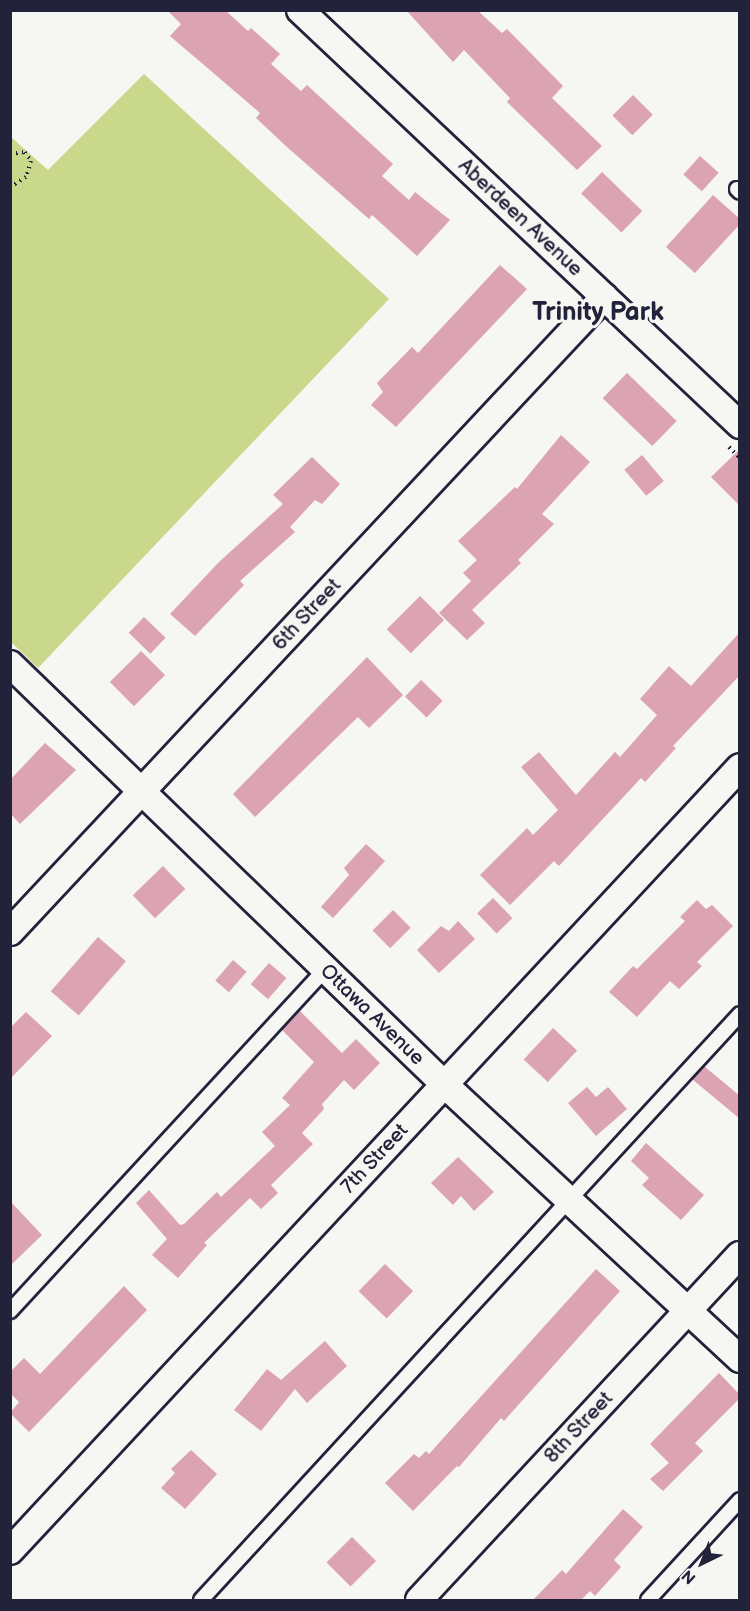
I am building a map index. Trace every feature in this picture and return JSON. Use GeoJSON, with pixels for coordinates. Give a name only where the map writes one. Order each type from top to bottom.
{"type":"FeatureCollection","features":[{"type":"Feature","properties":{"kind":"street","name":"Aberdeen Avenue"},"geometry":{"type":"LineString","coordinates":[[300,10],[740,425]]}},
{"type":"Feature","properties":{"kind":"street","name":"6th Street"},"geometry":{"type":"LineString","coordinates":[[10,932],[604,297]]}},
{"type":"Feature","properties":{"kind":"street","name":"Ottawa Avenue"},"geometry":{"type":"LineString","coordinates":[[10,664],[444,1084],[740,1359]]}},
{"type":"Feature","properties":{"kind":"street","name":"7th Street"},"geometry":{"type":"LineString","coordinates":[[10,1551],[740,767]]}},
{"type":"Feature","properties":{"kind":"street","name":"8th Street"},"geometry":{"type":"LineString","coordinates":[[419,1600],[740,1255]]}},
{"type":"Feature","properties":{"kind":"lane"},"geometry":{"type":"LineString","coordinates":[[10,1311],[325,970]]}},
{"type":"Feature","properties":{"kind":"lane"},"geometry":{"type":"LineString","coordinates":[[201,1600],[740,1014]]}},
{"type":"Feature","properties":{"kind":"lane"},"geometry":{"type":"LineString","coordinates":[[648,1600],[740,1500]]}},
{"type":"Feature","properties":{"kind":"path"},"geometry":{"type":"LineString","coordinates":[[10,154],[25,152],[31,160],[26,177],[10,187]]}},
{"type":"Feature","properties":{"kind":"green space"},"geometry":{"type":"Polygon","coordinates":[[[144,74],[389,299],[38,668],[11,642],[11,137],[48,170],[144,74]]]}},
{"type":"Feature","properties":{"kind":"building"},"geometry":{"type":"Polygon","coordinates":[[[167,10],[225,10],[248,31],[251,28],[280,54],[271,64],[301,91],[307,85],[393,164],[382,176],[409,200],[415,192],[450,220],[417,256],[372,215],[369,219],[287,147],[256,118],[260,113],[170,36],[181,24],[167,10]]]}},
{"type":"Feature","properties":{"kind":"building"},"geometry":{"type":"Polygon","coordinates":[[[406,10],[477,10],[502,33],[507,29],[563,86],[552,98],[602,146],[577,170],[507,102],[510,98],[464,50],[453,62],[406,10]]]}},
{"type":"Feature","properties":{"kind":"building"},"geometry":{"type":"Polygon","coordinates":[[[633,95],[653,115],[632,135],[612,116],[633,95]]]}},
{"type":"Feature","properties":{"kind":"building"},"geometry":{"type":"Polygon","coordinates":[[[700,156],[719,173],[702,191],[683,175],[700,156]]]}},
{"type":"Feature","properties":{"kind":"building"},"geometry":{"type":"Polygon","coordinates":[[[602,172],[642,211],[621,232],[581,194],[602,172]]]}},
{"type":"Feature","properties":{"kind":"building"},"geometry":{"type":"Polygon","coordinates":[[[713,195],[740,219],[740,224],[695,273],[666,247],[713,195]]]}},
{"type":"Feature","properties":{"kind":"building"},"geometry":{"type":"Polygon","coordinates":[[[500,265],[527,289],[396,427],[371,405],[383,392],[377,383],[412,347],[418,353],[500,265]]]}},
{"type":"Feature","properties":{"kind":"building"},"geometry":{"type":"Polygon","coordinates":[[[627,373],[677,421],[652,446],[603,398],[627,373]]]}},
{"type":"Feature","properties":{"kind":"building"},"geometry":{"type":"Polygon","coordinates":[[[561,435],[590,462],[542,514],[554,524],[518,560],[521,563],[472,610],[485,623],[467,640],[439,613],[471,581],[463,573],[477,560],[458,541],[515,487],[517,489],[561,435]]]}},
{"type":"Feature","properties":{"kind":"building"},"geometry":{"type":"Polygon","coordinates":[[[740,449],[740,506],[711,477],[740,449]]]}},
{"type":"Feature","properties":{"kind":"building"},"geometry":{"type":"Polygon","coordinates":[[[642,455],[664,481],[646,496],[624,470],[642,455]]]}},
{"type":"Feature","properties":{"kind":"building"},"geometry":{"type":"Polygon","coordinates":[[[312,457],[340,484],[322,504],[315,500],[290,527],[295,532],[240,581],[244,585],[195,636],[170,614],[219,562],[283,504],[273,495],[312,457]]]}},
{"type":"Feature","properties":{"kind":"building"},"geometry":{"type":"Polygon","coordinates":[[[420,596],[444,620],[411,653],[387,629],[420,596]]]}},
{"type":"Feature","properties":{"kind":"building"},"geometry":{"type":"Polygon","coordinates":[[[144,617],[166,638],[150,654],[129,633],[144,617]]]}},
{"type":"Feature","properties":{"kind":"building"},"geometry":{"type":"Polygon","coordinates":[[[740,632],[740,675],[673,746],[676,748],[645,782],[641,778],[559,866],[554,861],[510,905],[480,875],[527,828],[533,835],[558,810],[521,767],[539,752],[576,795],[615,752],[620,757],[657,715],[640,699],[669,666],[691,686],[740,632]]]}},
{"type":"Feature","properties":{"kind":"building"},"geometry":{"type":"Polygon","coordinates":[[[141,651],[165,675],[134,706],[110,682],[141,651]]]}},
{"type":"Feature","properties":{"kind":"building"},"geometry":{"type":"Polygon","coordinates":[[[367,657],[403,695],[369,728],[358,717],[255,817],[233,794],[367,657]]]}},
{"type":"Feature","properties":{"kind":"building"},"geometry":{"type":"Polygon","coordinates":[[[421,680],[443,701],[427,717],[405,697],[421,680]]]}},
{"type":"Feature","properties":{"kind":"building"},"geometry":{"type":"Polygon","coordinates":[[[45,743],[76,770],[20,824],[10,813],[10,780],[45,743]]]}},
{"type":"Feature","properties":{"kind":"building"},"geometry":{"type":"Polygon","coordinates":[[[366,844],[385,861],[333,918],[321,907],[349,875],[344,868],[366,844]]]}},
{"type":"Feature","properties":{"kind":"building"},"geometry":{"type":"Polygon","coordinates":[[[163,866],[185,889],[155,918],[133,895],[163,866]]]}},
{"type":"Feature","properties":{"kind":"building"},"geometry":{"type":"Polygon","coordinates":[[[493,898],[512,918],[497,933],[477,913],[493,898]]]}},
{"type":"Feature","properties":{"kind":"building"},"geometry":{"type":"Polygon","coordinates":[[[697,900],[706,909],[712,905],[733,926],[697,962],[702,966],[679,989],[670,981],[637,1017],[609,992],[633,966],[637,969],[685,921],[680,917],[697,900]]]}},
{"type":"Feature","properties":{"kind":"building"},"geometry":{"type":"Polygon","coordinates":[[[393,910],[411,928],[390,948],[372,931],[393,910]]]}},
{"type":"Feature","properties":{"kind":"building"},"geometry":{"type":"Polygon","coordinates":[[[458,921],[475,939],[439,973],[417,950],[441,926],[449,931],[458,921]]]}},
{"type":"Feature","properties":{"kind":"building"},"geometry":{"type":"Polygon","coordinates":[[[98,937],[126,961],[79,1016],[51,991],[98,937]]]}},
{"type":"Feature","properties":{"kind":"building"},"geometry":{"type":"Polygon","coordinates":[[[233,960],[247,972],[229,992],[215,980],[233,960]]]}},
{"type":"Feature","properties":{"kind":"building"},"geometry":{"type":"Polygon","coordinates":[[[269,963],[286,978],[268,999],[251,984],[269,963]]]}},
{"type":"Feature","properties":{"kind":"building"},"geometry":{"type":"Polygon","coordinates":[[[300,1011],[342,1053],[356,1039],[380,1063],[354,1090],[344,1080],[322,1104],[324,1109],[302,1133],[313,1144],[271,1185],[278,1193],[261,1209],[250,1198],[204,1243],[207,1245],[178,1278],[152,1255],[167,1239],[136,1203],[149,1190],[180,1225],[184,1224],[217,1192],[221,1197],[275,1146],[262,1132],[290,1105],[282,1098],[314,1062],[282,1030],[300,1011]]]}},
{"type":"Feature","properties":{"kind":"building"},"geometry":{"type":"Polygon","coordinates":[[[26,1012],[52,1036],[10,1079],[10,1028],[26,1012]]]}},
{"type":"Feature","properties":{"kind":"building"},"geometry":{"type":"Polygon","coordinates":[[[553,1028],[577,1051],[548,1082],[524,1059],[553,1028]]]}},
{"type":"Feature","properties":{"kind":"building"},"geometry":{"type":"Polygon","coordinates":[[[704,1066],[740,1096],[740,1119],[692,1079],[704,1066]]]}},
{"type":"Feature","properties":{"kind":"building"},"geometry":{"type":"Polygon","coordinates":[[[587,1087],[596,1097],[608,1087],[627,1109],[596,1136],[568,1103],[587,1087]]]}},
{"type":"Feature","properties":{"kind":"building"},"geometry":{"type":"Polygon","coordinates":[[[646,1143],[704,1195],[681,1220],[642,1185],[649,1178],[631,1161],[646,1143]]]}},
{"type":"Feature","properties":{"kind":"building"},"geometry":{"type":"Polygon","coordinates":[[[458,1157],[494,1192],[474,1211],[461,1196],[453,1205],[431,1183],[458,1157]]]}},
{"type":"Feature","properties":{"kind":"building"},"geometry":{"type":"Polygon","coordinates":[[[10,1201],[42,1235],[10,1266],[10,1201]]]}},
{"type":"Feature","properties":{"kind":"building"},"geometry":{"type":"Polygon","coordinates":[[[385,1264],[413,1291],[387,1318],[359,1291],[385,1264]]]}},
{"type":"Feature","properties":{"kind":"building"},"geometry":{"type":"Polygon","coordinates":[[[596,1269],[620,1291],[504,1421],[501,1418],[459,1467],[457,1466],[413,1511],[385,1483],[414,1454],[419,1458],[426,1451],[429,1454],[596,1269]]]}},
{"type":"Feature","properties":{"kind":"building"},"geometry":{"type":"Polygon","coordinates":[[[124,1286],[147,1310],[29,1432],[10,1413],[19,1402],[10,1393],[10,1372],[24,1358],[40,1374],[124,1286]]]}},
{"type":"Feature","properties":{"kind":"building"},"geometry":{"type":"Polygon","coordinates":[[[325,1341],[347,1366],[307,1403],[295,1389],[261,1431],[234,1410],[267,1369],[281,1380],[325,1341]]]}},
{"type":"Feature","properties":{"kind":"building"},"geometry":{"type":"Polygon","coordinates":[[[719,1373],[740,1395],[740,1398],[695,1443],[703,1451],[663,1491],[650,1479],[669,1463],[650,1444],[719,1373]]]}},
{"type":"Feature","properties":{"kind":"building"},"geometry":{"type":"Polygon","coordinates":[[[191,1450],[217,1474],[185,1509],[161,1488],[175,1473],[171,1469],[191,1450]]]}},
{"type":"Feature","properties":{"kind":"building"},"geometry":{"type":"Polygon","coordinates":[[[623,1509],[643,1527],[614,1560],[621,1567],[595,1596],[590,1591],[581,1600],[533,1600],[562,1570],[566,1574],[623,1509]]]}},
{"type":"Feature","properties":{"kind":"building"},"geometry":{"type":"Polygon","coordinates":[[[352,1537],[376,1561],[351,1586],[327,1562],[352,1537]]]}},
{"type":"Feature","properties":{"kind":"district","name":"Trinity Park"},"geometry":{"type":"Point","coordinates":[598,313]}}]}
